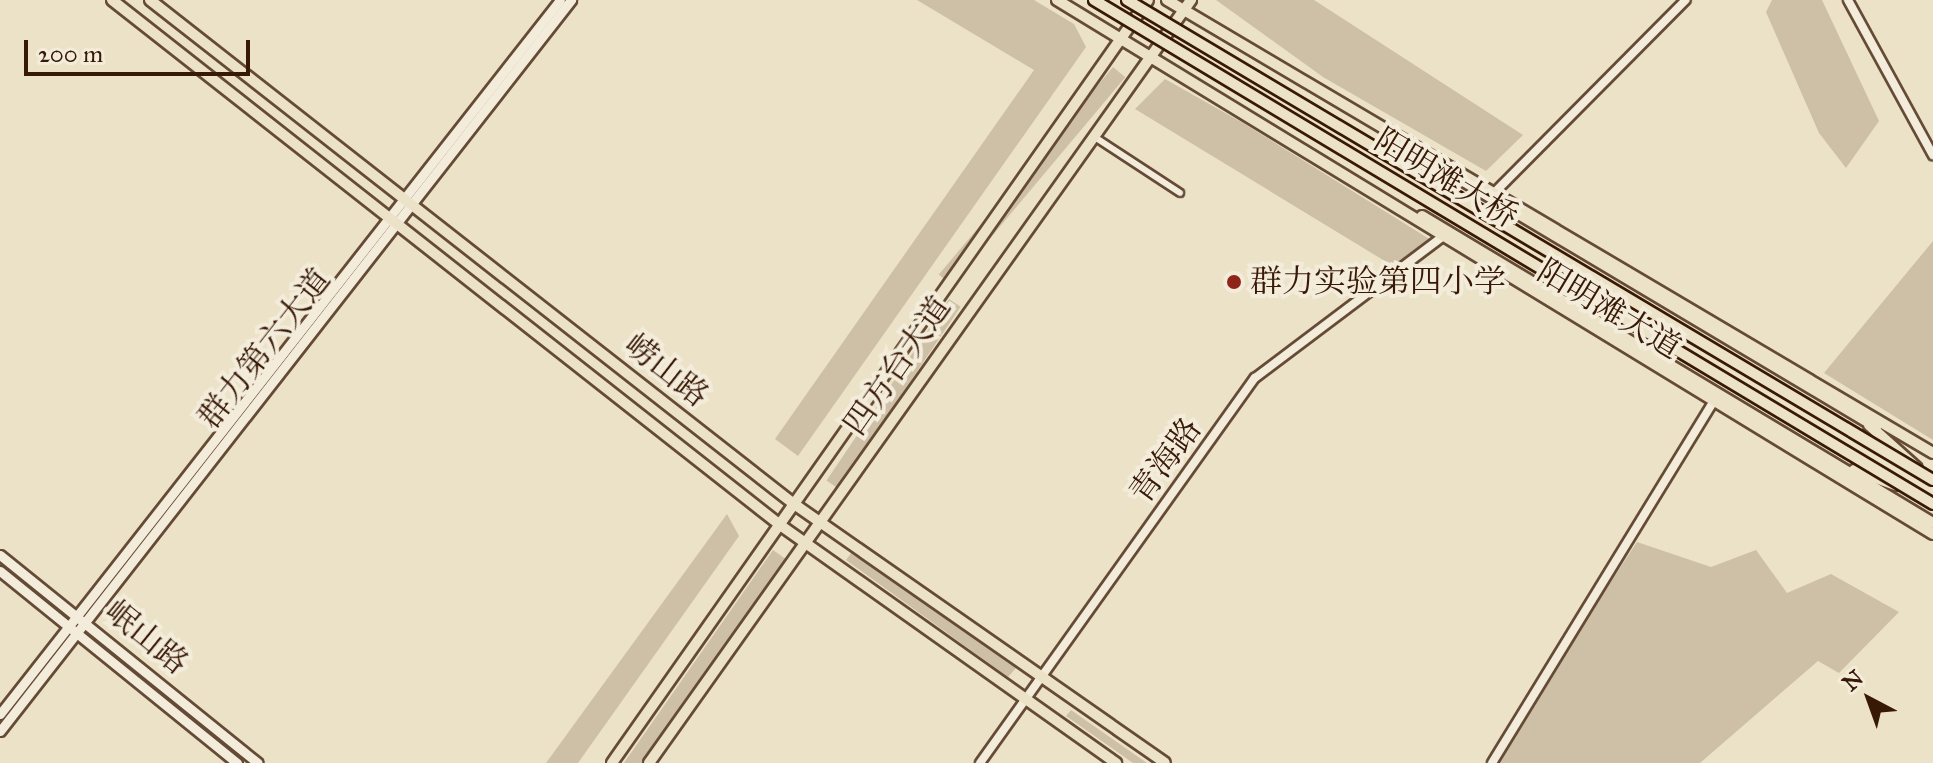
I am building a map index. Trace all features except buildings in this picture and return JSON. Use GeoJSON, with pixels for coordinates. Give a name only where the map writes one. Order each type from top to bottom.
{"type":"FeatureCollection","features":[{"type":"Feature","properties":{"kind":"main road","name":"崂山路"},"geometry":{"type":"LineString","coordinates":[[112,0],[780,525],[1116,763]]}},
{"type":"Feature","properties":{"kind":"main road","name":"崂山路"},"geometry":{"type":"LineString","coordinates":[[150,0],[794,504],[822,520],[1165,763]]}},
{"type":"Feature","properties":{"kind":"main road","name":"群力第六大道"},"geometry":{"type":"LineString","coordinates":[[0,714],[81,619],[393,220],[560,0]]}},
{"type":"Feature","properties":{"kind":"main road","name":"群力第六大道"},"geometry":{"type":"LineString","coordinates":[[406,202],[571,0]]}},
{"type":"Feature","properties":{"kind":"main road","name":"阳明滩大道"},"geometry":{"type":"LineString","coordinates":[[1057,0],[1358,178],[1442,237],[1933,534]]}},
{"type":"Feature","properties":{"kind":"main road","name":"阳明滩大桥"},"geometry":{"type":"LineString","coordinates":[[1094,0],[1933,504]]}},
{"type":"Feature","properties":{"kind":"main road","name":"阳明滩大桥"},"geometry":{"type":"LineString","coordinates":[[1127,0],[1930,478]]}},
{"type":"Feature","properties":{"kind":"main road","name":"四方台大道"},"geometry":{"type":"LineString","coordinates":[[612,763],[1148,0]]}},
{"type":"Feature","properties":{"kind":"main road","name":"阳明滩大道"},"geometry":{"type":"LineString","coordinates":[[1167,0],[1384,130],[1496,191],[1933,453]]}},
{"type":"Feature","properties":{"kind":"main road","name":"四方台大道"},"geometry":{"type":"LineString","coordinates":[[649,763],[1191,0]]}},
{"type":"Feature","properties":{"kind":"main road"},"geometry":{"type":"LineString","coordinates":[[1384,130],[1576,250],[1933,460]]}},
{"type":"Feature","properties":{"kind":"main road"},"geometry":{"type":"LineString","coordinates":[[1358,178],[1933,523]]}},
{"type":"Feature","properties":{"kind":"main road"},"geometry":{"type":"LineString","coordinates":[[1861,418],[1930,478]]}},
{"type":"Feature","properties":{"kind":"main road"},"geometry":{"type":"LineString","coordinates":[[1830,461],[1913,491]]}},
{"type":"Feature","properties":{"kind":"main road","name":"岷山路"},"geometry":{"type":"LineString","coordinates":[[0,555],[258,763]]}},
{"type":"Feature","properties":{"kind":"main road","name":"岷山路"},"geometry":{"type":"LineString","coordinates":[[0,571],[237,763]]}},
{"type":"Feature","properties":{"kind":"main road","name":"群力第六大道"},"geometry":{"type":"LineString","coordinates":[[0,731],[73,629]]}},
{"type":"Feature","properties":{"kind":"street"},"geometry":{"type":"LineString","coordinates":[[1496,191],[1686,0]]}},
{"type":"Feature","properties":{"kind":"street"},"geometry":{"type":"LineString","coordinates":[[1848,0],[1933,155]]}},
{"type":"Feature","properties":{"kind":"street"},"geometry":{"type":"LineString","coordinates":[[1093,136],[1180,193]]}},
{"type":"Feature","properties":{"kind":"street","name":"青海路"},"geometry":{"type":"LineString","coordinates":[[980,763],[1255,378],[1442,237]]}},
{"type":"Feature","properties":{"kind":"street"},"geometry":{"type":"LineString","coordinates":[[1492,763],[1713,402]]}},
{"type":"Feature","properties":{"kind":"shaded area"},"geometry":{"type":"Polygon","coordinates":[[[917,0],[1034,0],[1074,24],[1086,47],[798,456],[775,439],[1034,70],[917,0]]]}},
{"type":"Feature","properties":{"kind":"shaded area"},"geometry":{"type":"Polygon","coordinates":[[[1216,0],[1314,0],[1523,135],[1486,171],[1323,77],[1216,0]]]}},
{"type":"Feature","properties":{"kind":"shaded area"},"geometry":{"type":"Polygon","coordinates":[[[1772,0],[1822,0],[1879,121],[1846,168],[1819,133],[1766,12],[1772,0]]]}},
{"type":"Feature","properties":{"kind":"shaded area"},"geometry":{"type":"Polygon","coordinates":[[[1113,67],[1125,77],[951,285],[939,275],[1113,67]]]}},
{"type":"Feature","properties":{"kind":"shaded area"},"geometry":{"type":"Polygon","coordinates":[[[1165,79],[1243,123],[1431,240],[1393,266],[1135,109],[1165,79]]]}},
{"type":"Feature","properties":{"kind":"shaded area"},"geometry":{"type":"Polygon","coordinates":[[[1933,241],[1933,440],[1824,373],[1933,241]]]}},
{"type":"Feature","properties":{"kind":"shaded area"},"geometry":{"type":"Polygon","coordinates":[[[949,299],[961,307],[838,488],[827,481],[949,299]]]}},
{"type":"Feature","properties":{"kind":"shaded area"},"geometry":{"type":"Polygon","coordinates":[[[727,514],[739,536],[578,763],[546,763],[727,514]]]}},
{"type":"Feature","properties":{"kind":"shaded area"},"geometry":{"type":"Polygon","coordinates":[[[1637,542],[1711,567],[1756,550],[1787,593],[1831,574],[1899,612],[1839,673],[1818,661],[1700,763],[1490,763],[1637,542]]]}},
{"type":"Feature","properties":{"kind":"shaded area"},"geometry":{"type":"Polygon","coordinates":[[[773,550],[786,559],[643,763],[624,763],[773,550]]]}},
{"type":"Feature","properties":{"kind":"shaded area"},"geometry":{"type":"Polygon","coordinates":[[[852,552],[1016,668],[1008,677],[846,560],[852,552]]]}},
{"type":"Feature","properties":{"kind":"shaded area"},"geometry":{"type":"Polygon","coordinates":[[[1071,710],[1147,763],[1133,763],[1066,716],[1071,710]]]}},
{"type":"Feature","properties":{"kind":"place","name":"群力实验第四小学"},"geometry":{"type":"Point","coordinates":[1234,282]}}]}
